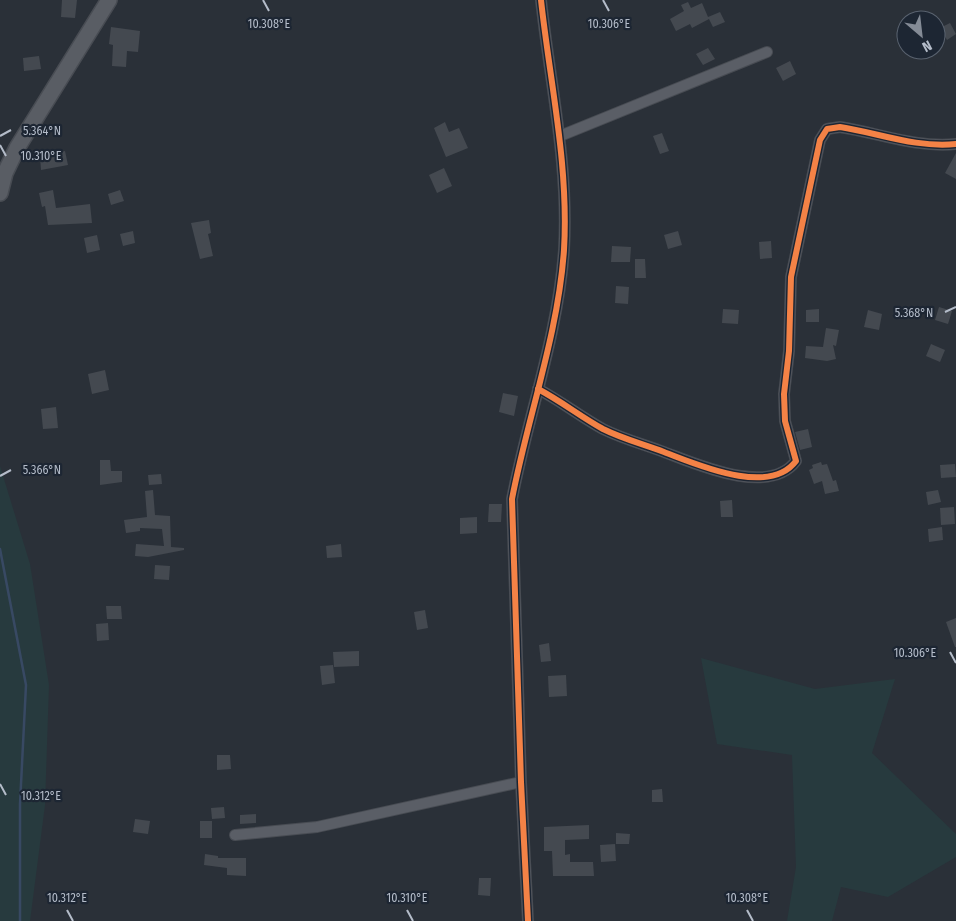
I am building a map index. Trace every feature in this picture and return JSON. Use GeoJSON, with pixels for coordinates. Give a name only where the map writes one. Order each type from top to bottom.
{"type":"FeatureCollection","features":[{"type":"Feature","properties":{"kind":"street"},"geometry":{"type":"LineString","coordinates":[[0,193],[5,172],[16,148],[109,0]]}},
{"type":"Feature","properties":{"kind":"street"},"geometry":{"type":"LineString","coordinates":[[528,921],[521,782],[512,499],[520,458],[551,333],[564,252],[564,175],[541,0]]}},
{"type":"Feature","properties":{"kind":"street"},"geometry":{"type":"LineString","coordinates":[[560,136],[767,52]]}},
{"type":"Feature","properties":{"kind":"street"},"geometry":{"type":"LineString","coordinates":[[538,389],[623,439],[712,470],[751,477],[770,475],[792,466],[796,461],[785,421],[784,394],[791,277],[814,162],[823,133],[833,126],[840,126],[902,141],[925,144],[956,144]]}},
{"type":"Feature","properties":{"kind":"street"},"geometry":{"type":"LineString","coordinates":[[235,835],[317,827],[521,782]]}},
{"type":"Feature","properties":{"kind":"green space"},"geometry":{"type":"Polygon","coordinates":[[[0,466],[30,564],[49,685],[45,805],[30,921],[0,921],[0,466]]]}},
{"type":"Feature","properties":{"kind":"green space"},"geometry":{"type":"Polygon","coordinates":[[[701,658],[815,689],[895,679],[872,753],[956,834],[956,857],[888,897],[841,887],[832,921],[787,921],[796,867],[792,755],[717,744],[701,658]]]}},
{"type":"Feature","properties":{"kind":"building"},"geometry":{"type":"Polygon","coordinates":[[[62,0],[77,0],[75,18],[61,17],[62,0]]]}},
{"type":"Feature","properties":{"kind":"building"},"geometry":{"type":"Polygon","coordinates":[[[688,2],[691,8],[702,3],[708,17],[720,12],[725,22],[713,27],[709,19],[692,28],[690,24],[676,31],[670,19],[684,11],[681,5],[688,2]]]}},
{"type":"Feature","properties":{"kind":"building"},"geometry":{"type":"Polygon","coordinates":[[[950,23],[956,34],[947,40],[946,38],[946,25],[950,23]]]}},
{"type":"Feature","properties":{"kind":"building"},"geometry":{"type":"Polygon","coordinates":[[[111,27],[140,31],[138,52],[127,51],[126,67],[112,66],[113,45],[109,44],[111,27]]]}},
{"type":"Feature","properties":{"kind":"building"},"geometry":{"type":"Polygon","coordinates":[[[708,48],[715,59],[703,65],[696,54],[708,48]]]}},
{"type":"Feature","properties":{"kind":"building"},"geometry":{"type":"Polygon","coordinates":[[[39,56],[41,69],[24,71],[23,58],[39,56]]]}},
{"type":"Feature","properties":{"kind":"building"},"geometry":{"type":"Polygon","coordinates":[[[790,61],[796,74],[783,81],[776,68],[790,61]]]}},
{"type":"Feature","properties":{"kind":"building"},"geometry":{"type":"Polygon","coordinates":[[[445,122],[449,132],[459,128],[468,148],[446,157],[434,128],[445,122]]]}},
{"type":"Feature","properties":{"kind":"building"},"geometry":{"type":"Polygon","coordinates":[[[662,133],[669,151],[660,154],[653,136],[662,133]]]}},
{"type":"Feature","properties":{"kind":"building"},"geometry":{"type":"Polygon","coordinates":[[[65,151],[68,165],[41,170],[40,156],[56,155],[55,153],[65,151]]]}},
{"type":"Feature","properties":{"kind":"building"},"geometry":{"type":"Polygon","coordinates":[[[956,153],[956,179],[945,173],[956,153]]]}},
{"type":"Feature","properties":{"kind":"building"},"geometry":{"type":"Polygon","coordinates":[[[444,168],[452,186],[437,193],[429,175],[444,168]]]}},
{"type":"Feature","properties":{"kind":"building"},"geometry":{"type":"Polygon","coordinates":[[[53,190],[56,208],[90,204],[92,223],[48,225],[45,206],[42,207],[39,193],[53,190]]]}},
{"type":"Feature","properties":{"kind":"building"},"geometry":{"type":"Polygon","coordinates":[[[120,190],[124,201],[111,205],[108,194],[120,190]]]}},
{"type":"Feature","properties":{"kind":"building"},"geometry":{"type":"Polygon","coordinates":[[[209,220],[211,233],[208,234],[213,256],[200,259],[191,223],[209,220]]]}},
{"type":"Feature","properties":{"kind":"building"},"geometry":{"type":"Polygon","coordinates":[[[133,231],[135,243],[123,246],[120,234],[133,231]]]}},
{"type":"Feature","properties":{"kind":"building"},"geometry":{"type":"Polygon","coordinates":[[[678,231],[682,245],[668,249],[664,235],[678,231]]]}},
{"type":"Feature","properties":{"kind":"building"},"geometry":{"type":"Polygon","coordinates":[[[97,235],[100,250],[87,253],[84,238],[97,235]]]}},
{"type":"Feature","properties":{"kind":"building"},"geometry":{"type":"Polygon","coordinates":[[[771,241],[772,258],[760,259],[759,242],[771,241]]]}},
{"type":"Feature","properties":{"kind":"building"},"geometry":{"type":"Polygon","coordinates":[[[612,246],[631,247],[630,262],[611,262],[612,246]]]}},
{"type":"Feature","properties":{"kind":"building"},"geometry":{"type":"Polygon","coordinates":[[[635,259],[645,259],[646,278],[635,278],[635,259]]]}},
{"type":"Feature","properties":{"kind":"building"},"geometry":{"type":"Polygon","coordinates":[[[616,286],[629,287],[628,304],[615,303],[616,286]]]}},
{"type":"Feature","properties":{"kind":"building"},"geometry":{"type":"Polygon","coordinates":[[[939,307],[952,311],[948,324],[935,320],[939,307]]]}},
{"type":"Feature","properties":{"kind":"building"},"geometry":{"type":"Polygon","coordinates":[[[723,309],[739,310],[738,324],[722,323],[723,309]]]}},
{"type":"Feature","properties":{"kind":"building"},"geometry":{"type":"Polygon","coordinates":[[[819,309],[819,322],[806,322],[806,310],[819,309]]]}},
{"type":"Feature","properties":{"kind":"building"},"geometry":{"type":"Polygon","coordinates":[[[868,310],[882,314],[879,330],[864,327],[868,310]]]}},
{"type":"Feature","properties":{"kind":"building"},"geometry":{"type":"Polygon","coordinates":[[[826,328],[839,330],[836,346],[833,345],[836,359],[827,361],[805,358],[806,346],[823,347],[826,328]]]}},
{"type":"Feature","properties":{"kind":"building"},"geometry":{"type":"Polygon","coordinates":[[[931,344],[945,350],[940,362],[926,356],[931,344]]]}},
{"type":"Feature","properties":{"kind":"building"},"geometry":{"type":"Polygon","coordinates":[[[105,370],[109,390],[92,394],[88,374],[105,370]]]}},
{"type":"Feature","properties":{"kind":"building"},"geometry":{"type":"Polygon","coordinates":[[[503,393],[518,396],[514,416],[499,412],[503,393]]]}},
{"type":"Feature","properties":{"kind":"building"},"geometry":{"type":"Polygon","coordinates":[[[56,407],[58,428],[43,429],[41,409],[56,407]]]}},
{"type":"Feature","properties":{"kind":"building"},"geometry":{"type":"Polygon","coordinates":[[[808,429],[812,447],[800,450],[795,432],[808,429]]]}},
{"type":"Feature","properties":{"kind":"building"},"geometry":{"type":"Polygon","coordinates":[[[100,460],[110,460],[111,471],[122,471],[122,482],[100,485],[100,460]]]}},
{"type":"Feature","properties":{"kind":"building"},"geometry":{"type":"Polygon","coordinates":[[[821,462],[822,465],[827,464],[833,481],[836,480],[839,491],[825,494],[822,481],[814,484],[809,470],[813,468],[812,465],[821,462]]]}},
{"type":"Feature","properties":{"kind":"building"},"geometry":{"type":"Polygon","coordinates":[[[955,464],[956,477],[941,478],[940,465],[955,464]]]}},
{"type":"Feature","properties":{"kind":"building"},"geometry":{"type":"Polygon","coordinates":[[[161,474],[162,484],[149,485],[148,475],[161,474]]]}},
{"type":"Feature","properties":{"kind":"building"},"geometry":{"type":"Polygon","coordinates":[[[153,490],[155,515],[170,516],[171,547],[184,548],[184,550],[148,557],[135,556],[136,544],[164,546],[162,529],[140,528],[140,531],[126,533],[124,520],[147,517],[145,491],[153,490]]]}},
{"type":"Feature","properties":{"kind":"building"},"geometry":{"type":"Polygon","coordinates":[[[938,490],[941,502],[928,505],[926,492],[938,490]]]}},
{"type":"Feature","properties":{"kind":"building"},"geometry":{"type":"Polygon","coordinates":[[[732,500],[733,517],[721,517],[720,501],[732,500]]]}},
{"type":"Feature","properties":{"kind":"building"},"geometry":{"type":"Polygon","coordinates":[[[489,504],[502,504],[501,522],[488,522],[489,504]]]}},
{"type":"Feature","properties":{"kind":"building"},"geometry":{"type":"Polygon","coordinates":[[[954,507],[955,524],[941,525],[940,508],[954,507]]]}},
{"type":"Feature","properties":{"kind":"building"},"geometry":{"type":"Polygon","coordinates":[[[477,517],[477,533],[460,534],[460,518],[477,517]]]}},
{"type":"Feature","properties":{"kind":"building"},"geometry":{"type":"Polygon","coordinates":[[[942,527],[943,540],[929,542],[928,529],[942,527]]]}},
{"type":"Feature","properties":{"kind":"building"},"geometry":{"type":"Polygon","coordinates":[[[341,544],[342,557],[327,558],[326,546],[341,544]]]}},
{"type":"Feature","properties":{"kind":"building"},"geometry":{"type":"Polygon","coordinates":[[[155,565],[170,566],[169,580],[154,579],[155,565]]]}},
{"type":"Feature","properties":{"kind":"building"},"geometry":{"type":"Polygon","coordinates":[[[106,606],[121,606],[122,619],[107,619],[106,606]]]}},
{"type":"Feature","properties":{"kind":"building"},"geometry":{"type":"Polygon","coordinates":[[[425,610],[428,628],[417,630],[414,612],[425,610]]]}},
{"type":"Feature","properties":{"kind":"building"},"geometry":{"type":"Polygon","coordinates":[[[956,618],[956,647],[955,647],[946,622],[956,618]]]}},
{"type":"Feature","properties":{"kind":"building"},"geometry":{"type":"Polygon","coordinates":[[[108,623],[109,640],[97,641],[96,624],[108,623]]]}},
{"type":"Feature","properties":{"kind":"building"},"geometry":{"type":"Polygon","coordinates":[[[549,643],[551,661],[541,662],[539,645],[549,643]]]}},
{"type":"Feature","properties":{"kind":"building"},"geometry":{"type":"Polygon","coordinates":[[[359,651],[359,666],[334,667],[333,652],[359,651]]]}},
{"type":"Feature","properties":{"kind":"building"},"geometry":{"type":"Polygon","coordinates":[[[333,665],[335,683],[322,685],[320,666],[333,665]]]}},
{"type":"Feature","properties":{"kind":"building"},"geometry":{"type":"Polygon","coordinates":[[[566,675],[567,696],[549,697],[548,676],[566,675]]]}},
{"type":"Feature","properties":{"kind":"building"},"geometry":{"type":"Polygon","coordinates":[[[217,755],[230,755],[231,769],[217,770],[217,755]]]}},
{"type":"Feature","properties":{"kind":"building"},"geometry":{"type":"Polygon","coordinates":[[[662,789],[663,802],[652,802],[652,790],[662,789]]]}},
{"type":"Feature","properties":{"kind":"building"},"geometry":{"type":"Polygon","coordinates":[[[224,807],[225,818],[212,819],[211,808],[224,807]]]}},
{"type":"Feature","properties":{"kind":"building"},"geometry":{"type":"Polygon","coordinates":[[[256,814],[256,823],[240,824],[240,815],[256,814]]]}},
{"type":"Feature","properties":{"kind":"building"},"geometry":{"type":"Polygon","coordinates":[[[135,819],[150,821],[148,834],[133,832],[135,819]]]}},
{"type":"Feature","properties":{"kind":"building"},"geometry":{"type":"Polygon","coordinates":[[[200,821],[212,821],[212,838],[200,838],[200,821]]]}},
{"type":"Feature","properties":{"kind":"building"},"geometry":{"type":"Polygon","coordinates":[[[589,825],[589,839],[565,840],[565,855],[570,854],[570,862],[593,862],[594,876],[553,876],[552,851],[544,851],[544,827],[589,825]]]}},
{"type":"Feature","properties":{"kind":"building"},"geometry":{"type":"Polygon","coordinates":[[[616,833],[630,834],[629,844],[616,844],[616,833]]]}},
{"type":"Feature","properties":{"kind":"building"},"geometry":{"type":"Polygon","coordinates":[[[615,844],[616,861],[601,862],[600,845],[615,844]]]}},
{"type":"Feature","properties":{"kind":"building"},"geometry":{"type":"Polygon","coordinates":[[[205,854],[218,856],[218,858],[246,858],[246,876],[227,875],[227,868],[204,865],[205,854]]]}},
{"type":"Feature","properties":{"kind":"building"},"geometry":{"type":"Polygon","coordinates":[[[479,878],[491,878],[490,896],[478,895],[479,878]]]}},
{"type":"Feature","properties":{"kind":"waterway"},"geometry":{"type":"LineString","coordinates":[[0,549],[26,685],[20,804],[20,921]]}},
{"type":"Feature","properties":{"kind":"cycle path"},"geometry":{"type":"LineString","coordinates":[[528,921],[521,782],[512,499],[556,313],[561,282],[565,218],[558,124],[541,0]]}},
{"type":"Feature","properties":{"kind":"cycle path"},"geometry":{"type":"LineString","coordinates":[[538,389],[603,429],[694,464],[713,470],[751,477],[768,476],[784,471],[796,461],[785,421],[784,394],[789,351],[791,277],[820,140],[827,129],[840,127],[912,142],[941,145],[956,144]]}}]}
